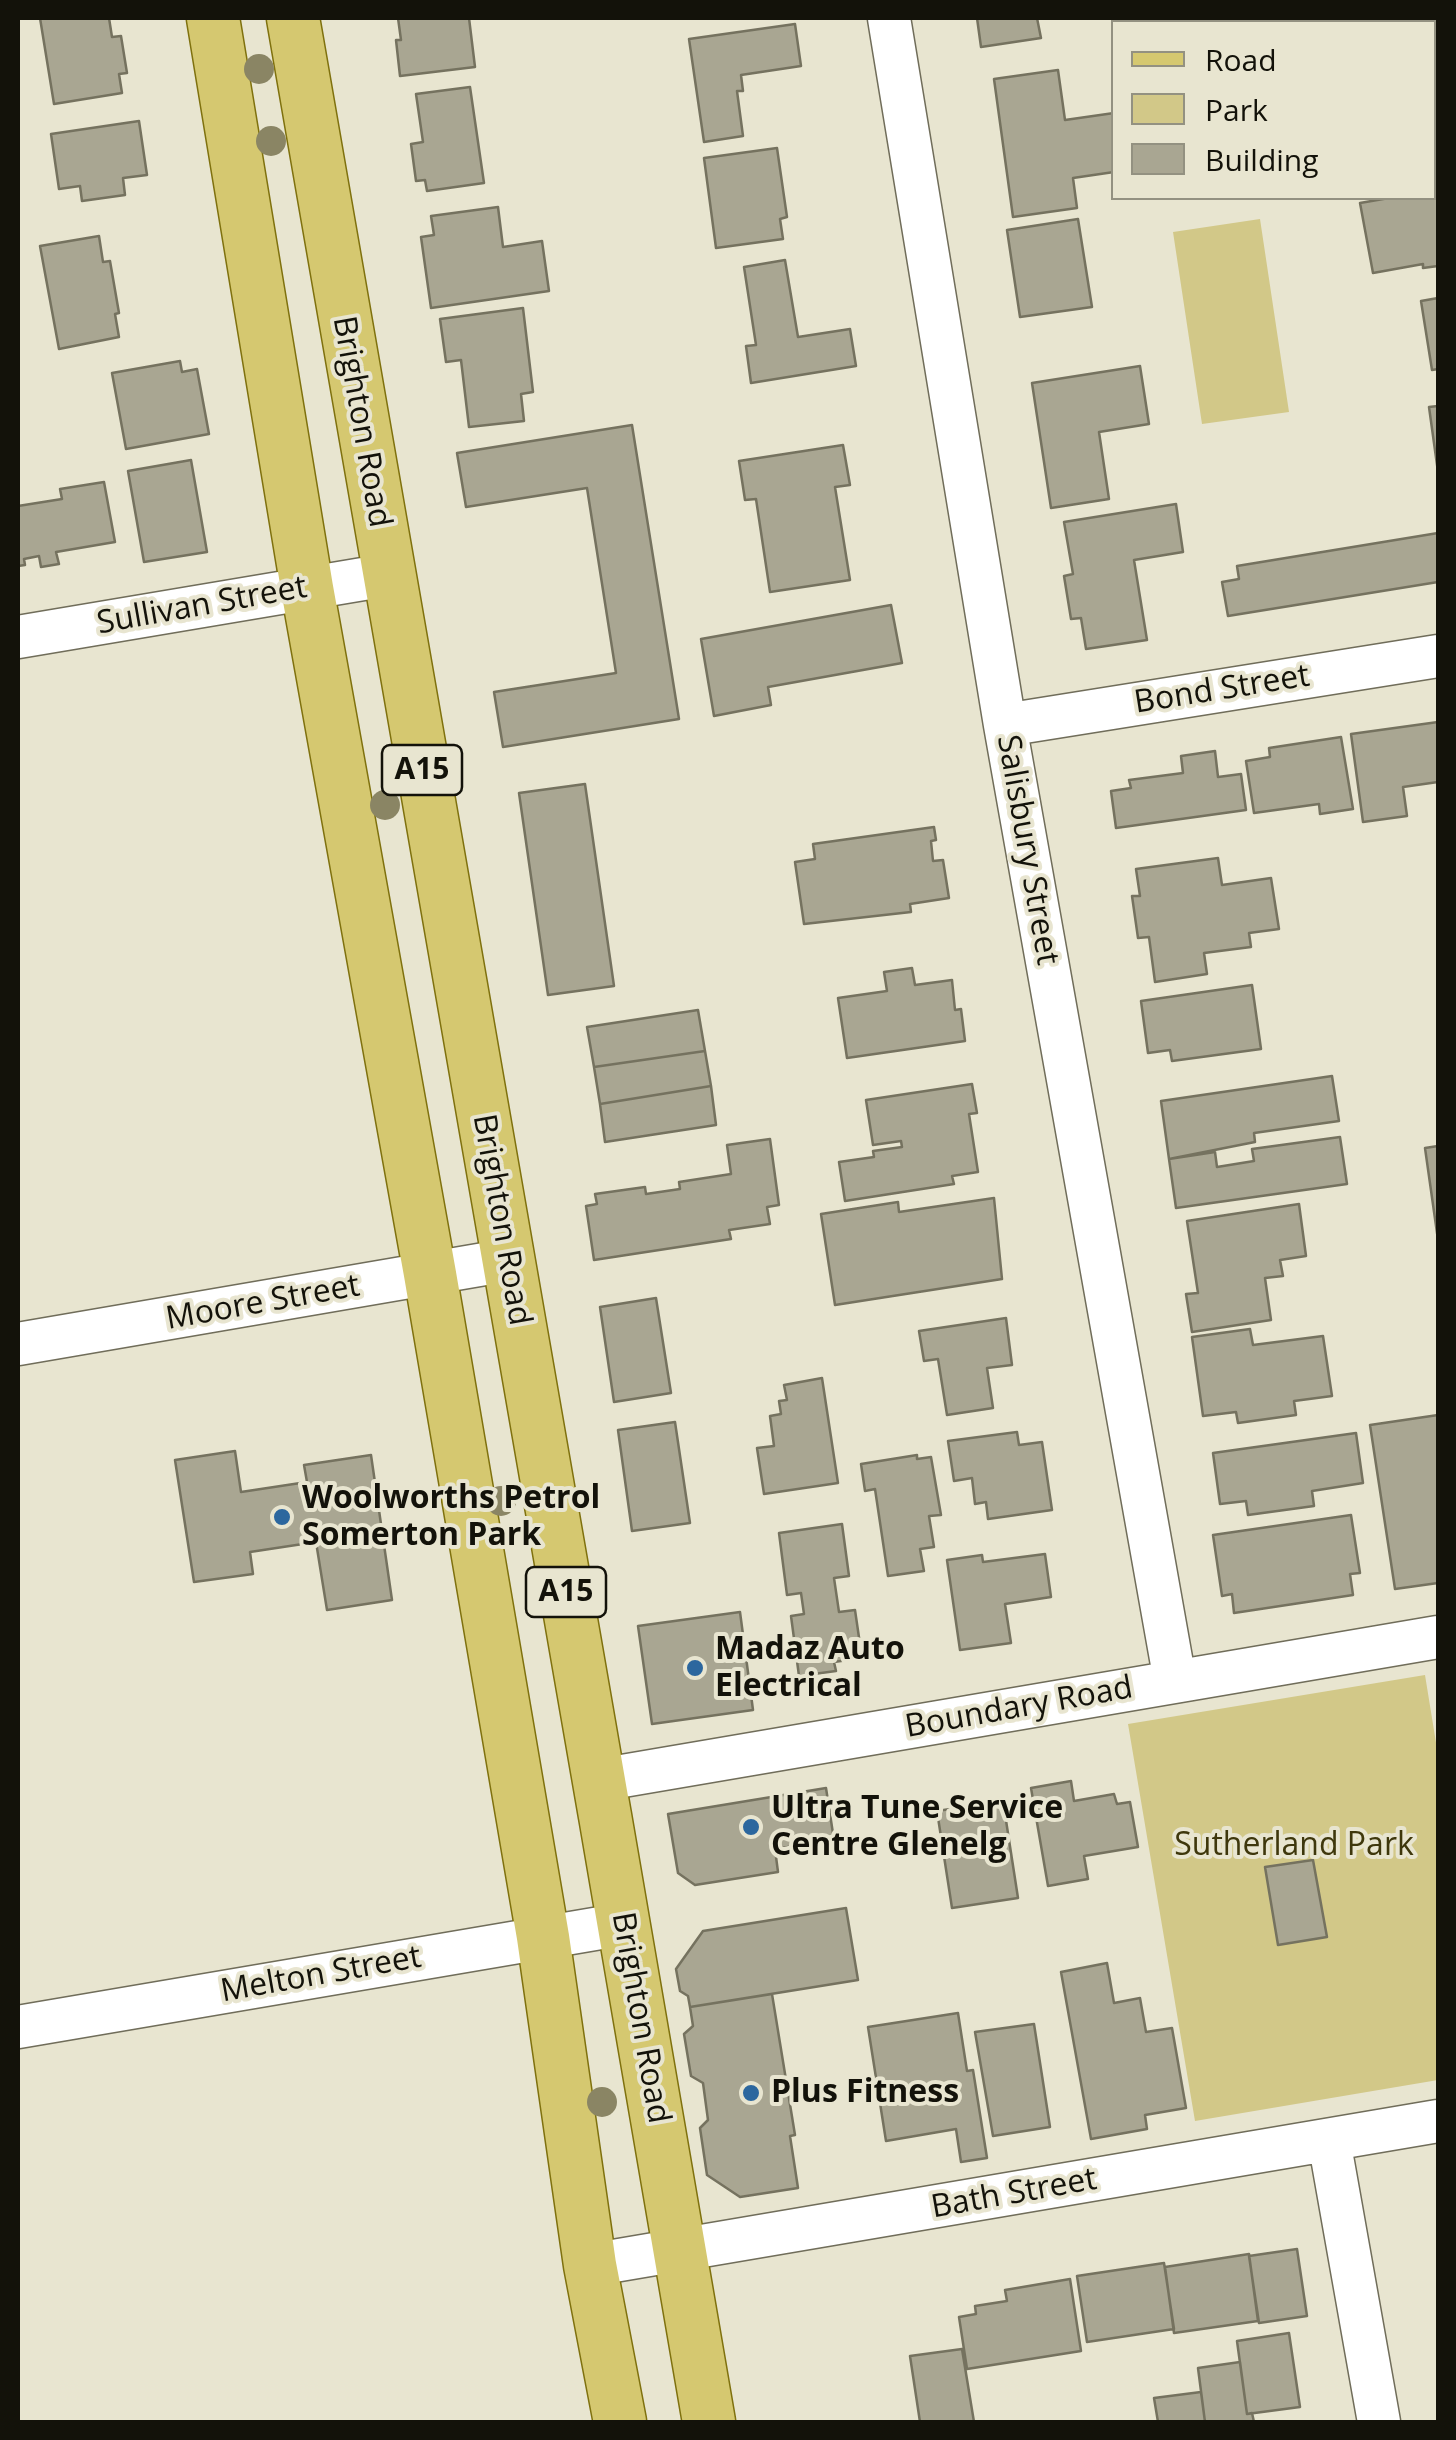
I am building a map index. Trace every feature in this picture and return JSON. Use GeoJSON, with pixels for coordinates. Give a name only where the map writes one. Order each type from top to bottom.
{"type":"FeatureCollection","features":[{"type":"Feature","properties":{"kind":"main road","name":"A15"},"geometry":{"type":"LineString","coordinates":[[213,18],[308,588],[544,1937],[590,2265],[620,2422]]}},
{"type":"Feature","properties":{"kind":"main road","name":"Brighton Road"},"geometry":{"type":"LineString","coordinates":[[294,18],[386,574],[708,2422]]}},
{"type":"Feature","properties":{"kind":"street","name":"Salisbury Street"},"geometry":{"type":"LineString","coordinates":[[889,18],[1005,725],[1174,1680]]}},
{"type":"Feature","properties":{"kind":"street","name":"Sullivan Street"},"geometry":{"type":"LineString","coordinates":[[18,637],[386,574]]}},
{"type":"Feature","properties":{"kind":"street","name":"Bond Street"},"geometry":{"type":"LineString","coordinates":[[1005,725],[1438,656]]}},
{"type":"Feature","properties":{"kind":"street","name":"Moore Street"},"geometry":{"type":"LineString","coordinates":[[18,1344],[508,1260]]}},
{"type":"Feature","properties":{"kind":"street","name":"Boundary Road"},"geometry":{"type":"LineString","coordinates":[[599,1780],[1438,1636]]}},
{"type":"Feature","properties":{"kind":"street","name":"Melton Street"},"geometry":{"type":"LineString","coordinates":[[18,2027],[624,1924]]}},
{"type":"Feature","properties":{"kind":"street","name":"Bath Street"},"geometry":{"type":"LineString","coordinates":[[590,2265],[1438,2122]]}},
{"type":"Feature","properties":{"kind":"street"},"geometry":{"type":"LineString","coordinates":[[1329,2140],[1379,2422]]}},
{"type":"Feature","properties":{"kind":"green space"},"geometry":{"type":"Polygon","coordinates":[[[1260,219],[1289,412],[1202,424],[1173,232],[1260,219]]]}},
{"type":"Feature","properties":{"kind":"green space","name":"Sutherland Park"},"geometry":{"type":"Polygon","coordinates":[[[1425,1675],[1438,1755],[1438,2080],[1195,2121],[1128,1724],[1425,1675]]]}},
{"type":"Feature","properties":{"kind":"building"},"geometry":{"type":"Polygon","coordinates":[[[40,18],[109,18],[112,37],[121,36],[127,73],[119,74],[122,93],[54,104],[40,18]]]}},
{"type":"Feature","properties":{"kind":"building"},"geometry":{"type":"Polygon","coordinates":[[[398,18],[469,18],[475,67],[400,76],[398,18]]]}},
{"type":"Feature","properties":{"kind":"building"},"geometry":{"type":"Polygon","coordinates":[[[977,18],[1037,18],[1041,38],[981,47],[977,18]]]}},
{"type":"Feature","properties":{"kind":"building"},"geometry":{"type":"Polygon","coordinates":[[[1438,18],[1438,55],[1436,20],[1136,20],[1438,18]]]}},
{"type":"Feature","properties":{"kind":"building"},"geometry":{"type":"Polygon","coordinates":[[[795,24],[801,66],[741,75],[743,91],[737,91],[743,136],[704,142],[689,39],[795,24]]]}},
{"type":"Feature","properties":{"kind":"building"},"geometry":{"type":"Polygon","coordinates":[[[1058,70],[1065,120],[1111,113],[1111,172],[1073,178],[1077,208],[1013,217],[994,79],[1058,70]]]}},
{"type":"Feature","properties":{"kind":"building"},"geometry":{"type":"Polygon","coordinates":[[[1438,80],[1438,137],[1436,137],[1438,80]]]}},
{"type":"Feature","properties":{"kind":"building"},"geometry":{"type":"Polygon","coordinates":[[[470,87],[484,183],[427,191],[425,180],[416,181],[411,144],[423,142],[416,94],[470,87]]]}},
{"type":"Feature","properties":{"kind":"building"},"geometry":{"type":"Polygon","coordinates":[[[139,121],[147,175],[123,178],[125,195],[82,201],[80,186],[59,189],[51,134],[139,121]]]}},
{"type":"Feature","properties":{"kind":"building"},"geometry":{"type":"Polygon","coordinates":[[[777,148],[787,217],[780,219],[783,239],[716,248],[704,158],[777,148]]]}},
{"type":"Feature","properties":{"kind":"building"},"geometry":{"type":"Polygon","coordinates":[[[1436,190],[1438,266],[1423,268],[1423,264],[1373,273],[1360,203],[1436,200],[1436,190]]]}},
{"type":"Feature","properties":{"kind":"building"},"geometry":{"type":"Polygon","coordinates":[[[498,207],[503,247],[542,241],[549,291],[431,308],[421,237],[434,235],[431,216],[498,207]]]}},
{"type":"Feature","properties":{"kind":"building"},"geometry":{"type":"Polygon","coordinates":[[[1078,219],[1092,307],[1020,317],[1007,230],[1078,219]]]}},
{"type":"Feature","properties":{"kind":"building"},"geometry":{"type":"Polygon","coordinates":[[[99,236],[103,262],[110,261],[119,337],[59,349],[40,246],[99,236]]]}},
{"type":"Feature","properties":{"kind":"building"},"geometry":{"type":"Polygon","coordinates":[[[785,260],[798,337],[850,329],[856,366],[751,383],[746,346],[756,345],[744,267],[785,260]]]}},
{"type":"Feature","properties":{"kind":"building"},"geometry":{"type":"Polygon","coordinates":[[[1438,298],[1438,369],[1432,370],[1421,301],[1438,298]]]}},
{"type":"Feature","properties":{"kind":"building"},"geometry":{"type":"Polygon","coordinates":[[[523,308],[533,392],[521,394],[524,421],[469,427],[461,360],[446,362],[440,319],[523,308]]]}},
{"type":"Feature","properties":{"kind":"building"},"geometry":{"type":"Polygon","coordinates":[[[180,361],[182,372],[197,369],[209,434],[126,449],[112,373],[180,361]]]}},
{"type":"Feature","properties":{"kind":"building"},"geometry":{"type":"Polygon","coordinates":[[[1140,366],[1149,424],[1099,432],[1109,499],[1051,508],[1032,383],[1140,366]]]}},
{"type":"Feature","properties":{"kind":"building"},"geometry":{"type":"Polygon","coordinates":[[[1438,406],[1438,472],[1429,407],[1438,406]]]}},
{"type":"Feature","properties":{"kind":"building"},"geometry":{"type":"Polygon","coordinates":[[[632,425],[679,719],[503,747],[494,692],[616,673],[587,488],[466,507],[457,453],[632,425]]]}},
{"type":"Feature","properties":{"kind":"building"},"geometry":{"type":"Polygon","coordinates":[[[843,445],[850,485],[835,487],[850,580],[770,592],[756,499],[745,500],[739,461],[843,445]]]}},
{"type":"Feature","properties":{"kind":"building"},"geometry":{"type":"Polygon","coordinates":[[[191,460],[207,552],[144,562],[128,471],[191,460]]]}},
{"type":"Feature","properties":{"kind":"building"},"geometry":{"type":"Polygon","coordinates":[[[104,482],[115,542],[56,552],[59,564],[41,567],[39,556],[24,559],[25,565],[18,566],[18,506],[62,499],[60,489],[104,482]]]}},
{"type":"Feature","properties":{"kind":"building"},"geometry":{"type":"Polygon","coordinates":[[[1176,504],[1183,552],[1134,560],[1147,640],[1086,649],[1081,618],[1071,619],[1064,576],[1073,574],[1064,522],[1176,504]]]}},
{"type":"Feature","properties":{"kind":"building"},"geometry":{"type":"Polygon","coordinates":[[[1438,533],[1438,582],[1228,616],[1222,582],[1239,579],[1237,566],[1438,533]]]}},
{"type":"Feature","properties":{"kind":"building"},"geometry":{"type":"Polygon","coordinates":[[[891,605],[902,663],[768,687],[771,705],[714,716],[701,639],[891,605]]]}},
{"type":"Feature","properties":{"kind":"building"},"geometry":{"type":"Polygon","coordinates":[[[1438,722],[1438,782],[1403,787],[1407,816],[1363,822],[1351,734],[1438,722]]]}},
{"type":"Feature","properties":{"kind":"building"},"geometry":{"type":"Polygon","coordinates":[[[1341,737],[1353,809],[1320,814],[1319,804],[1254,813],[1246,761],[1270,757],[1269,748],[1341,737]]]}},
{"type":"Feature","properties":{"kind":"building"},"geometry":{"type":"Polygon","coordinates":[[[1215,751],[1218,777],[1241,774],[1246,810],[1116,828],[1111,791],[1131,788],[1129,780],[1183,773],[1181,756],[1215,751]]]}},
{"type":"Feature","properties":{"kind":"building"},"geometry":{"type":"Polygon","coordinates":[[[585,784],[614,986],[548,995],[519,793],[585,784]]]}},
{"type":"Feature","properties":{"kind":"building"},"geometry":{"type":"Polygon","coordinates":[[[934,827],[933,861],[943,860],[949,898],[910,904],[911,912],[804,924],[795,862],[815,859],[813,844],[934,827]]]}},
{"type":"Feature","properties":{"kind":"building"},"geometry":{"type":"Polygon","coordinates":[[[1218,858],[1222,885],[1271,878],[1279,929],[1249,933],[1251,947],[1204,953],[1207,974],[1155,982],[1149,937],[1138,938],[1132,896],[1140,896],[1136,869],[1218,858]]]}},
{"type":"Feature","properties":{"kind":"building"},"geometry":{"type":"Polygon","coordinates":[[[912,968],[915,985],[952,980],[955,1010],[961,1009],[965,1041],[847,1058],[838,998],[887,991],[884,972],[912,968]]]}},
{"type":"Feature","properties":{"kind":"building"},"geometry":{"type":"Polygon","coordinates":[[[1252,985],[1261,1049],[1172,1061],[1170,1050],[1148,1053],[1141,1001],[1252,985]]]}},
{"type":"Feature","properties":{"kind":"building"},"geometry":{"type":"Polygon","coordinates":[[[698,1010],[705,1051],[594,1067],[587,1027],[698,1010]]]}},
{"type":"Feature","properties":{"kind":"building"},"geometry":{"type":"Polygon","coordinates":[[[705,1051],[711,1086],[600,1104],[594,1067],[705,1051]]]}},
{"type":"Feature","properties":{"kind":"building"},"geometry":{"type":"Polygon","coordinates":[[[1332,1076],[1339,1121],[1254,1133],[1255,1142],[1169,1159],[1161,1101],[1332,1076]]]}},
{"type":"Feature","properties":{"kind":"building"},"geometry":{"type":"Polygon","coordinates":[[[972,1084],[977,1113],[969,1114],[978,1172],[952,1176],[954,1184],[845,1201],[839,1162],[874,1157],[873,1151],[902,1147],[901,1141],[873,1145],[866,1100],[972,1084]]]}},
{"type":"Feature","properties":{"kind":"building"},"geometry":{"type":"Polygon","coordinates":[[[711,1086],[716,1125],[605,1142],[600,1104],[711,1086]]]}},
{"type":"Feature","properties":{"kind":"building"},"geometry":{"type":"Polygon","coordinates":[[[1340,1137],[1347,1184],[1176,1208],[1169,1159],[1215,1152],[1217,1167],[1254,1161],[1252,1149],[1340,1137]]]}},
{"type":"Feature","properties":{"kind":"building"},"geometry":{"type":"Polygon","coordinates":[[[770,1139],[779,1205],[767,1207],[770,1224],[729,1230],[731,1239],[594,1260],[586,1206],[597,1204],[595,1194],[645,1187],[646,1194],[680,1189],[679,1182],[731,1174],[727,1145],[770,1139]]]}},
{"type":"Feature","properties":{"kind":"building"},"geometry":{"type":"Polygon","coordinates":[[[1438,1146],[1438,1240],[1425,1148],[1438,1146]]]}},
{"type":"Feature","properties":{"kind":"building"},"geometry":{"type":"Polygon","coordinates":[[[994,1198],[1002,1279],[835,1305],[821,1214],[898,1202],[899,1212],[994,1198]]]}},
{"type":"Feature","properties":{"kind":"building"},"geometry":{"type":"Polygon","coordinates":[[[1299,1204],[1306,1256],[1280,1260],[1283,1276],[1265,1278],[1271,1320],[1192,1332],[1186,1294],[1198,1293],[1187,1221],[1299,1204]]]}},
{"type":"Feature","properties":{"kind":"building"},"geometry":{"type":"Polygon","coordinates":[[[656,1298],[671,1393],[614,1402],[600,1307],[656,1298]]]}},
{"type":"Feature","properties":{"kind":"building"},"geometry":{"type":"Polygon","coordinates":[[[1006,1318],[1012,1365],[987,1368],[993,1408],[947,1415],[938,1359],[924,1361],[919,1331],[1006,1318]]]}},
{"type":"Feature","properties":{"kind":"building"},"geometry":{"type":"Polygon","coordinates":[[[1250,1329],[1253,1345],[1323,1336],[1332,1396],[1294,1401],[1296,1415],[1238,1423],[1236,1412],[1203,1416],[1192,1337],[1250,1329]]]}},
{"type":"Feature","properties":{"kind":"building"},"geometry":{"type":"Polygon","coordinates":[[[822,1378],[838,1483],[764,1494],[757,1448],[774,1446],[770,1416],[781,1414],[779,1401],[787,1400],[784,1385],[822,1378]]]}},
{"type":"Feature","properties":{"kind":"building"},"geometry":{"type":"Polygon","coordinates":[[[1438,1415],[1438,1583],[1395,1589],[1370,1425],[1438,1415]]]}},
{"type":"Feature","properties":{"kind":"building"},"geometry":{"type":"Polygon","coordinates":[[[675,1422],[690,1523],[632,1531],[618,1430],[675,1422]]]}},
{"type":"Feature","properties":{"kind":"building"},"geometry":{"type":"Polygon","coordinates":[[[1017,1432],[1019,1445],[1042,1442],[1052,1510],[988,1519],[986,1502],[975,1504],[972,1478],[954,1481],[948,1441],[1017,1432]]]}},
{"type":"Feature","properties":{"kind":"building"},"geometry":{"type":"Polygon","coordinates":[[[1356,1433],[1363,1483],[1312,1491],[1314,1506],[1248,1515],[1246,1501],[1220,1504],[1213,1453],[1356,1433]]]}},
{"type":"Feature","properties":{"kind":"building","name":"Woolworths Petrol Somerton Park"},"geometry":{"type":"Polygon","coordinates":[[[235,1451],[241,1492],[307,1482],[304,1465],[371,1455],[392,1600],[327,1610],[316,1542],[250,1552],[253,1574],[194,1582],[175,1460],[235,1451]]]}},
{"type":"Feature","properties":{"kind":"building"},"geometry":{"type":"Polygon","coordinates":[[[917,1455],[917,1459],[931,1457],[941,1515],[929,1516],[934,1547],[920,1549],[924,1571],[888,1576],[875,1489],[865,1491],[861,1464],[917,1455]]]}},
{"type":"Feature","properties":{"kind":"building"},"geometry":{"type":"Polygon","coordinates":[[[1351,1515],[1360,1573],[1350,1574],[1353,1595],[1234,1613],[1232,1594],[1222,1596],[1213,1535],[1351,1515]]]}},
{"type":"Feature","properties":{"kind":"building"},"geometry":{"type":"Polygon","coordinates":[[[842,1524],[849,1576],[834,1578],[839,1612],[855,1610],[862,1658],[834,1662],[836,1671],[799,1676],[791,1616],[804,1614],[801,1593],[787,1595],[779,1533],[842,1524]]]}},
{"type":"Feature","properties":{"kind":"building"},"geometry":{"type":"Polygon","coordinates":[[[1045,1554],[1051,1597],[1005,1604],[1011,1643],[960,1650],[947,1560],[982,1555],[983,1562],[1045,1554]]]}},
{"type":"Feature","properties":{"kind":"building","name":"Madaz Auto Electrical"},"geometry":{"type":"Polygon","coordinates":[[[740,1612],[753,1710],[652,1724],[638,1626],[740,1612]]]}},
{"type":"Feature","properties":{"kind":"building"},"geometry":{"type":"Polygon","coordinates":[[[1071,1781],[1074,1801],[1114,1794],[1117,1804],[1130,1802],[1138,1847],[1084,1856],[1088,1879],[1048,1886],[1031,1788],[1071,1781]]]}},
{"type":"Feature","properties":{"kind":"building","name":"Ultra Tune Service Centre Glenelg"},"geometry":{"type":"Polygon","coordinates":[[[826,1788],[834,1840],[775,1849],[778,1872],[695,1885],[678,1873],[668,1814],[826,1788]]]}},
{"type":"Feature","properties":{"kind":"building"},"geometry":{"type":"Polygon","coordinates":[[[1003,1801],[1018,1898],[952,1908],[937,1811],[1003,1801]]]}},
{"type":"Feature","properties":{"kind":"building"},"geometry":{"type":"Polygon","coordinates":[[[1313,1860],[1327,1937],[1278,1945],[1265,1867],[1313,1860]]]}},
{"type":"Feature","properties":{"kind":"building"},"geometry":{"type":"Polygon","coordinates":[[[846,1908],[858,1980],[690,2007],[688,1996],[680,1991],[676,1969],[703,1931],[846,1908]]]}},
{"type":"Feature","properties":{"kind":"building"},"geometry":{"type":"Polygon","coordinates":[[[1107,1963],[1114,2003],[1140,1998],[1146,2032],[1172,2028],[1186,2108],[1145,2115],[1147,2129],[1091,2139],[1061,1972],[1107,1963]]]}},
{"type":"Feature","properties":{"kind":"building"},"geometry":{"type":"Polygon","coordinates":[[[772,1994],[795,2135],[790,2136],[798,2188],[740,2197],[707,2175],[700,2128],[708,2120],[703,2083],[691,2076],[684,2034],[693,2026],[690,2007],[772,1994]]]}},
{"type":"Feature","properties":{"kind":"building"},"geometry":{"type":"Polygon","coordinates":[[[958,2013],[967,2071],[973,2070],[987,2158],[961,2162],[956,2129],[886,2141],[868,2027],[958,2013]]]}},
{"type":"Feature","properties":{"kind":"building"},"geometry":{"type":"Polygon","coordinates":[[[1034,2024],[1050,2127],[993,2136],[975,2032],[1034,2024]]]}},
{"type":"Feature","properties":{"kind":"building"},"geometry":{"type":"Polygon","coordinates":[[[1297,2249],[1307,2316],[1259,2323],[1249,2256],[1297,2249]]]}},
{"type":"Feature","properties":{"kind":"building"},"geometry":{"type":"Polygon","coordinates":[[[1249,2254],[1258,2321],[1174,2333],[1165,2267],[1249,2254]]]}},
{"type":"Feature","properties":{"kind":"building"},"geometry":{"type":"Polygon","coordinates":[[[1164,2263],[1174,2329],[1087,2342],[1077,2276],[1164,2263]]]}},
{"type":"Feature","properties":{"kind":"building"},"geometry":{"type":"Polygon","coordinates":[[[1070,2279],[1081,2351],[967,2369],[959,2317],[976,2314],[975,2306],[1007,2301],[1005,2290],[1070,2279]]]}},
{"type":"Feature","properties":{"kind":"building"},"geometry":{"type":"Polygon","coordinates":[[[1289,2333],[1300,2407],[1247,2414],[1237,2341],[1289,2333]]]}},
{"type":"Feature","properties":{"kind":"building"},"geometry":{"type":"Polygon","coordinates":[[[962,2349],[974,2422],[920,2422],[910,2356],[962,2349]]]}},
{"type":"Feature","properties":{"kind":"building"},"geometry":{"type":"Polygon","coordinates":[[[1240,2362],[1247,2414],[1252,2413],[1254,2422],[1205,2422],[1198,2368],[1240,2362]]]}},
{"type":"Feature","properties":{"kind":"building"},"geometry":{"type":"Polygon","coordinates":[[[1201,2392],[1205,2422],[1158,2422],[1154,2398],[1201,2392]]]}},
{"type":"Feature","properties":{"kind":"place","name":"Woolworths Petrol Somerton Park"},"geometry":{"type":"Point","coordinates":[282,1517]}},
{"type":"Feature","properties":{"kind":"place","name":"Madaz Auto Electrical"},"geometry":{"type":"Point","coordinates":[695,1668]}},
{"type":"Feature","properties":{"kind":"place","name":"Ultra Tune Service Centre Glenelg"},"geometry":{"type":"Point","coordinates":[751,1827]}},
{"type":"Feature","properties":{"kind":"place","name":"Plus Fitness"},"geometry":{"type":"Point","coordinates":[751,2093]}}]}
